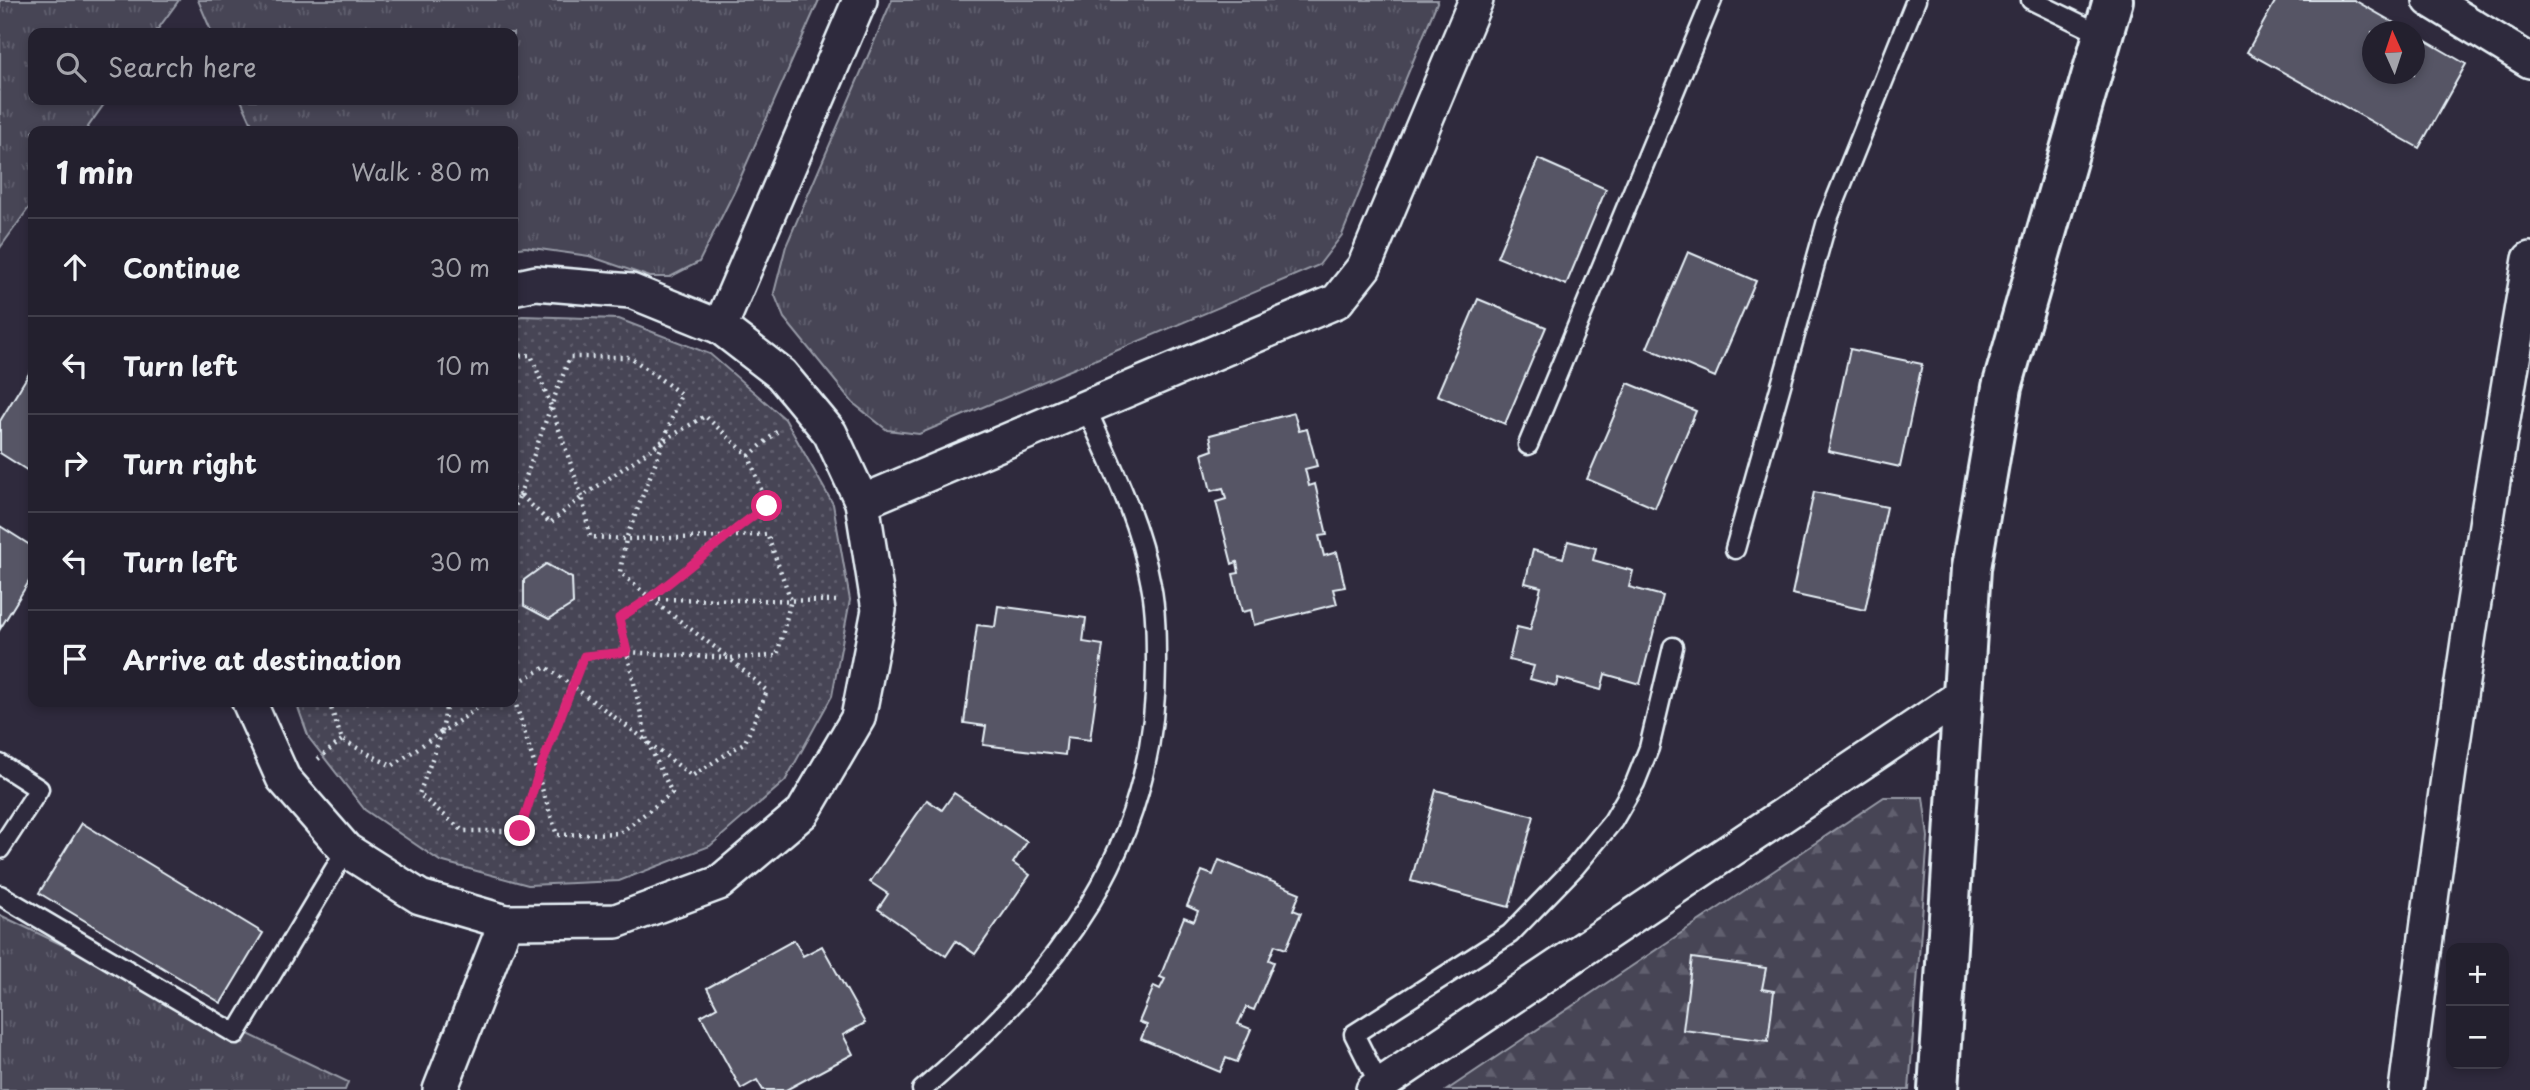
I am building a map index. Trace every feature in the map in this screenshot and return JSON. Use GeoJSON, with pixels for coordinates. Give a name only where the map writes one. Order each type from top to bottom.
{"type":"FeatureCollection","features":[{"type":"Feature","properties":{"kind":"street"},"geometry":{"type":"LineString","coordinates":[[720,327],[860,0]]}},
{"type":"Feature","properties":{"kind":"street"},"geometry":{"type":"LineString","coordinates":[[862,502],[1337,301],[1364,267],[1476,0]]}},
{"type":"Feature","properties":{"kind":"street"},"geometry":{"type":"LineString","coordinates":[[2430,0],[2530,61]]}},
{"type":"Feature","properties":{"kind":"street"},"geometry":{"type":"LineString","coordinates":[[1938,1090],[1971,568],[2002,387],[2107,17]]}},
{"type":"Feature","properties":{"kind":"street"},"geometry":{"type":"LineString","coordinates":[[2406,1090],[2457,706],[2487,507],[2530,259]]}},
{"type":"Feature","properties":{"kind":"street"},"geometry":{"type":"LineString","coordinates":[[251,707],[283,778],[346,849],[421,897],[506,922],[615,921],[706,888],[719,883],[803,812],[858,718],[879,610],[862,502],[830,433],[781,374],[720,327],[631,291],[536,283],[518,287]]}},
{"type":"Feature","properties":{"kind":"street"},"geometry":{"type":"LineString","coordinates":[[1377,1088],[1961,696]]}},
{"type":"Feature","properties":{"kind":"street"},"geometry":{"type":"LineString","coordinates":[[440,1090],[506,922]]}},
{"type":"Feature","properties":{"kind":"lane"},"geometry":{"type":"LineString","coordinates":[[1528,445],[1712,0]]}},
{"type":"Feature","properties":{"kind":"lane"},"geometry":{"type":"LineString","coordinates":[[1735,550],[1827,221],[1916,0]]}},
{"type":"Feature","properties":{"kind":"lane"},"geometry":{"type":"LineString","coordinates":[[2031,0],[2107,17]]}},
{"type":"Feature","properties":{"kind":"lane"},"geometry":{"type":"LineString","coordinates":[[922,1090],[979,1041],[1065,943],[1105,881],[1133,817],[1148,758],[1156,700],[1152,586],[1124,492],[1086,406]]}},
{"type":"Feature","properties":{"kind":"lane"},"geometry":{"type":"LineString","coordinates":[[1377,1088],[1354,1034],[1510,934],[1583,858],[1613,821],[1635,783],[1649,748],[1673,647]]}},
{"type":"Feature","properties":{"kind":"lane"},"geometry":{"type":"LineString","coordinates":[[0,764],[39,789],[0,849]]}},
{"type":"Feature","properties":{"kind":"lane"},"geometry":{"type":"LineString","coordinates":[[0,895],[236,1034],[346,849]]}},
{"type":"Feature","properties":{"kind":"path"},"geometry":{"type":"LineString","coordinates":[[446,707],[442,732],[419,794],[463,831],[520,831],[538,775],[584,656],[627,652],[729,659],[778,656],[792,600],[767,534],[626,539],[590,537],[582,497],[531,355],[518,356]]}},
{"type":"Feature","properties":{"kind":"path"},"geometry":{"type":"LineString","coordinates":[[518,499],[570,357],[630,357],[681,394],[626,539],[620,572],[767,691],[744,742],[692,776],[546,667],[518,682]]}},
{"type":"Feature","properties":{"kind":"path"},"geometry":{"type":"LineString","coordinates":[[517,707],[557,835],[620,833],[672,793],[647,741],[619,618],[652,598],[722,537],[767,506],[748,456],[705,416],[664,440],[582,497],[550,523],[520,494]]}},
{"type":"Feature","properties":{"kind":"path"},"geometry":{"type":"LineString","coordinates":[[652,598],[878,601]]}},
{"type":"Feature","properties":{"kind":"path"},"geometry":{"type":"LineString","coordinates":[[331,707],[342,740],[393,766],[480,707]]}},
{"type":"Feature","properties":{"kind":"green space"},"geometry":{"type":"Polygon","coordinates":[[[0,0],[179,0],[159,28],[28,28],[28,105],[103,105],[89,126],[28,126],[28,209],[0,248],[0,0]]]}},
{"type":"Feature","properties":{"kind":"green space"},"geometry":{"type":"Polygon","coordinates":[[[198,0],[819,0],[735,190],[699,262],[670,277],[650,277],[589,256],[518,248],[518,126],[253,126],[243,105],[518,105],[518,28],[210,28],[198,0]]]}},
{"type":"Feature","properties":{"kind":"green space"},"geometry":{"type":"Polygon","coordinates":[[[892,0],[1438,0],[1342,235],[1319,265],[919,434],[887,430],[853,403],[784,318],[774,293],[786,246],[892,0]]]}},
{"type":"Feature","properties":{"kind":"green space"},"geometry":{"type":"Polygon","coordinates":[[[518,317],[619,319],[710,354],[785,419],[833,504],[850,600],[832,696],[785,781],[710,846],[619,881],[528,885],[440,861],[365,810],[309,738],[298,707],[518,707],[518,317]]]}},
{"type":"Feature","properties":{"kind":"green space"},"geometry":{"type":"Polygon","coordinates":[[[1884,797],[1923,797],[1928,837],[1909,1090],[1447,1090],[1884,797]]]}},
{"type":"Feature","properties":{"kind":"green space"},"geometry":{"type":"Polygon","coordinates":[[[0,915],[348,1082],[345,1090],[0,1090],[0,915]]]}},
{"type":"Feature","properties":{"kind":"building"},"geometry":{"type":"Polygon","coordinates":[[[2276,0],[2354,0],[2391,21],[2362,21],[2362,84],[2425,84],[2425,40],[2466,64],[2419,148],[2247,52],[2276,0]]]}},
{"type":"Feature","properties":{"kind":"building"},"geometry":{"type":"Polygon","coordinates":[[[1538,159],[1606,189],[1566,285],[1497,257],[1538,159]]]}},
{"type":"Feature","properties":{"kind":"building"},"geometry":{"type":"Polygon","coordinates":[[[1688,252],[1756,281],[1715,377],[1647,348],[1688,252]]]}},
{"type":"Feature","properties":{"kind":"building"},"geometry":{"type":"Polygon","coordinates":[[[1478,299],[1546,327],[1505,424],[1437,395],[1478,299]]]}},
{"type":"Feature","properties":{"kind":"building"},"geometry":{"type":"Polygon","coordinates":[[[1850,349],[1922,364],[1900,467],[1828,451],[1850,349]]]}},
{"type":"Feature","properties":{"kind":"building"},"geometry":{"type":"Polygon","coordinates":[[[28,375],[28,471],[0,453],[0,421],[28,375]]]}},
{"type":"Feature","properties":{"kind":"building"},"geometry":{"type":"Polygon","coordinates":[[[1628,383],[1696,411],[1655,508],[1587,479],[1628,383]]]}},
{"type":"Feature","properties":{"kind":"building"},"geometry":{"type":"Polygon","coordinates":[[[1294,413],[1299,431],[1307,429],[1317,466],[1305,469],[1309,486],[1315,484],[1327,535],[1319,536],[1324,556],[1337,552],[1345,587],[1333,589],[1337,604],[1254,625],[1251,610],[1242,612],[1233,574],[1239,573],[1237,562],[1232,564],[1216,502],[1226,499],[1223,488],[1211,491],[1202,454],[1213,450],[1210,435],[1294,413]]]}},
{"type":"Feature","properties":{"kind":"building"},"geometry":{"type":"Polygon","coordinates":[[[1814,492],[1887,507],[1865,610],[1792,594],[1814,492]]]}},
{"type":"Feature","properties":{"kind":"building"},"geometry":{"type":"Polygon","coordinates":[[[0,526],[28,544],[28,583],[0,629],[0,526]]]}},
{"type":"Feature","properties":{"kind":"building"},"geometry":{"type":"Polygon","coordinates":[[[1568,541],[1596,548],[1593,560],[1633,571],[1629,587],[1663,596],[1640,684],[1605,674],[1601,690],[1558,678],[1556,686],[1530,679],[1534,666],[1509,660],[1517,627],[1530,630],[1541,587],[1525,583],[1533,550],[1563,558],[1568,541]]]}},
{"type":"Feature","properties":{"kind":"building"},"geometry":{"type":"Polygon","coordinates":[[[546,564],[572,578],[573,604],[549,619],[524,606],[524,580],[546,564]]]}},
{"type":"Feature","properties":{"kind":"building"},"geometry":{"type":"Polygon","coordinates":[[[998,606],[1086,618],[1083,642],[1103,645],[1090,740],[1067,737],[1065,755],[983,745],[986,726],[964,723],[977,625],[995,627],[998,606]]]}},
{"type":"Feature","properties":{"kind":"building"},"geometry":{"type":"Polygon","coordinates":[[[1436,790],[1534,816],[1509,907],[1411,881],[1436,790]]]}},
{"type":"Feature","properties":{"kind":"building"},"geometry":{"type":"Polygon","coordinates":[[[954,793],[1027,842],[1013,863],[1030,875],[975,954],[956,941],[946,956],[878,909],[888,894],[870,882],[927,800],[942,810],[954,793]]]}},
{"type":"Feature","properties":{"kind":"building"},"geometry":{"type":"Polygon","coordinates":[[[82,823],[263,933],[221,1003],[39,893],[82,823]]]}},
{"type":"Feature","properties":{"kind":"building"},"geometry":{"type":"Polygon","coordinates":[[[1219,860],[1300,893],[1293,910],[1301,913],[1286,949],[1275,945],[1269,960],[1274,962],[1254,1010],[1246,1007],[1238,1024],[1251,1029],[1237,1062],[1226,1058],[1220,1072],[1141,1039],[1147,1025],[1139,1022],[1154,986],[1160,989],[1165,979],[1160,977],[1184,917],[1194,921],[1198,911],[1187,906],[1202,871],[1213,875],[1219,860]]]}},
{"type":"Feature","properties":{"kind":"building"},"geometry":{"type":"Polygon","coordinates":[[[794,940],[803,956],[822,946],[865,1023],[843,1035],[853,1054],[786,1090],[763,1090],[757,1080],[741,1089],[701,1016],[717,1007],[707,988],[794,940]]]}},
{"type":"Feature","properties":{"kind":"building"},"geometry":{"type":"Polygon","coordinates":[[[1692,958],[1766,968],[1762,989],[1774,991],[1768,1041],[1683,1030],[1692,958]]]}},
{"type":"Feature","properties":{"kind":"route"},"geometry":{"type":"LineString","coordinates":[[520,831],[538,775],[584,656],[627,652],[619,618],[652,598],[722,537],[767,506]]}}]}
